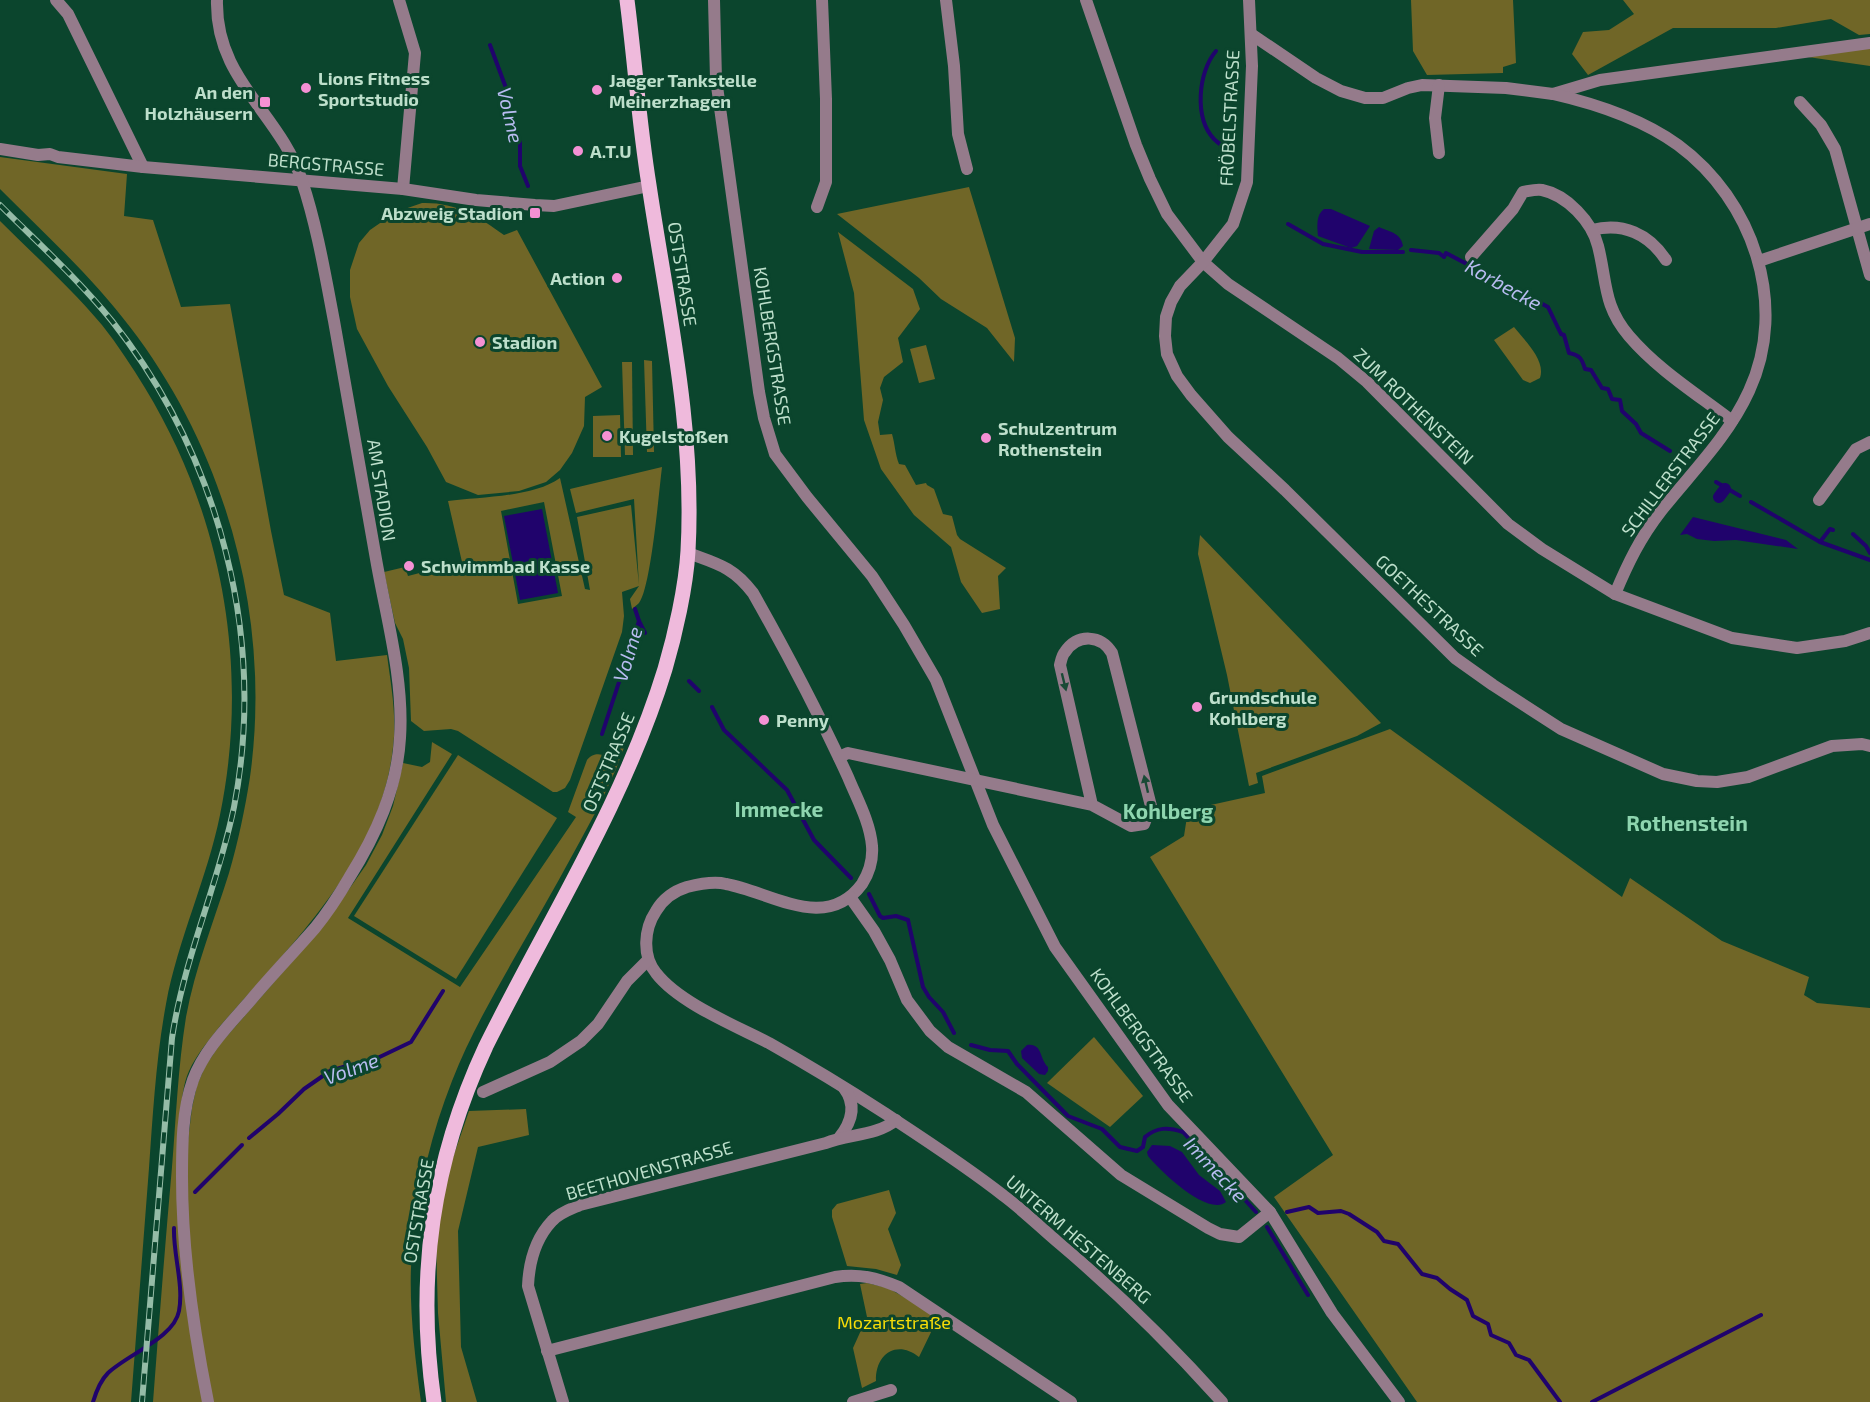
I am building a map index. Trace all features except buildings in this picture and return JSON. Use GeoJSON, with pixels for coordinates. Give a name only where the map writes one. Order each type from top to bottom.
{"type":"FeatureCollection","features":[{"type":"Feature","properties":{"kind":"main road","name":"OSTSTRASSE"},"geometry":{"type":"LineString","coordinates":[[434,1402],[428,1360],[427,1268],[433,1214],[452,1137],[471,1078],[486,1046],[603,826],[647,722],[666,666],[682,594],[688,553],[687,462],[679,382],[637,98],[627,0]]}},
{"type":"Feature","properties":{"kind":"street"},"geometry":{"type":"LineString","coordinates":[[56,0],[68,14],[143,167]]}},
{"type":"Feature","properties":{"kind":"street","name":"AM STADION"},"geometry":{"type":"LineString","coordinates":[[207,1402],[197,1347],[182,1229],[182,1154],[188,1099],[194,1078],[202,1061],[225,1029],[317,926],[371,844],[382,817],[399,756],[400,728],[394,656],[359,456],[322,262],[302,180],[280,136],[232,67],[220,38],[217,0]]}},
{"type":"Feature","properties":{"kind":"street"},"geometry":{"type":"LineString","coordinates":[[399,0],[415,53],[403,189]]}},
{"type":"Feature","properties":{"kind":"street","name":"KOHLBERGSTRASSE"},"geometry":{"type":"LineString","coordinates":[[714,0],[718,91],[758,382],[764,418],[771,442],[782,465],[872,576],[936,680],[993,825],[1055,947],[1168,1105],[1270,1212],[1332,1313],[1399,1402]]}},
{"type":"Feature","properties":{"kind":"street"},"geometry":{"type":"LineString","coordinates":[[817,207],[826,182],[826,99],[822,0]]}},
{"type":"Feature","properties":{"kind":"street"},"geometry":{"type":"LineString","coordinates":[[946,0],[954,66],[958,134],[967,169]]}},
{"type":"Feature","properties":{"kind":"street","name":"ZUM ROTHENSTEIN"},"geometry":{"type":"LineString","coordinates":[[1086,0],[1150,179],[1167,214],[1203,262],[1228,284],[1338,358],[1367,382],[1508,524],[1542,549],[1615,594],[1732,638],[1797,648],[1845,641],[1870,633]]}},
{"type":"Feature","properties":{"kind":"street","name":"FRÖBELSTRASSE"},"geometry":{"type":"LineString","coordinates":[[1203,262],[1233,224],[1247,182],[1252,66],[1249,0]]}},
{"type":"Feature","properties":{"kind":"street"},"geometry":{"type":"LineString","coordinates":[[1251,34],[1287,59],[1341,91],[1365,98],[1383,98],[1422,85],[1506,88],[1553,94],[1600,80],[1870,43]]}},
{"type":"Feature","properties":{"kind":"street"},"geometry":{"type":"LineString","coordinates":[[1438,153],[1435,118],[1439,85]]}},
{"type":"Feature","properties":{"kind":"street","name":"SCHILLERSTRASSE"},"geometry":{"type":"LineString","coordinates":[[1553,94],[1615,112],[1678,145],[1704,167],[1725,191],[1746,227],[1759,261],[1766,311],[1762,352],[1750,390],[1713,451],[1660,513],[1631,555],[1615,594]]}},
{"type":"Feature","properties":{"kind":"street"},"geometry":{"type":"LineString","coordinates":[[1800,102],[1821,124],[1835,149],[1870,275]]}},
{"type":"Feature","properties":{"kind":"street","name":"BERGSTRASSE"},"geometry":{"type":"LineString","coordinates":[[0,149],[143,167],[403,189],[477,200],[554,206],[649,186]]}},
{"type":"Feature","properties":{"kind":"street"},"geometry":{"type":"LineString","coordinates":[[1471,257],[1513,209],[1523,192],[1540,189],[1558,196],[1577,210],[1592,230],[1598,245],[1605,291],[1615,318],[1629,337],[1658,365],[1732,421]]}},
{"type":"Feature","properties":{"kind":"street"},"geometry":{"type":"LineString","coordinates":[[1759,261],[1870,224]]}},
{"type":"Feature","properties":{"kind":"street"},"geometry":{"type":"LineString","coordinates":[[1592,230],[1612,227],[1627,229],[1656,245],[1666,260]]}},
{"type":"Feature","properties":{"kind":"street","name":"GOETHESTRASSE"},"geometry":{"type":"LineString","coordinates":[[1203,262],[1180,286],[1166,317],[1167,354],[1177,376],[1228,438],[1285,490],[1455,658],[1492,685],[1568,733],[1663,774],[1697,782],[1717,782],[1748,777],[1832,746],[1862,744],[1870,746]]}},
{"type":"Feature","properties":{"kind":"street"},"geometry":{"type":"LineString","coordinates":[[1819,500],[1857,449],[1870,442]]}},
{"type":"Feature","properties":{"kind":"street"},"geometry":{"type":"LineString","coordinates":[[483,1092],[550,1062],[582,1041],[598,1024],[627,981],[648,960],[647,930],[654,912],[665,899],[677,891],[690,886],[724,883],[801,907],[818,908],[830,906],[850,897],[863,882],[869,870],[873,849],[865,816],[782,645],[748,586],[729,568],[688,553]]}},
{"type":"Feature","properties":{"kind":"street"},"geometry":{"type":"LineString","coordinates":[[838,757],[848,753],[976,782],[1028,790],[1092,805],[1131,826],[1144,824],[1151,806],[1112,653],[1107,644],[1096,639],[1086,638],[1074,643],[1064,652],[1060,665],[1092,805]]}},
{"type":"Feature","properties":{"kind":"street"},"geometry":{"type":"LineString","coordinates":[[850,897],[874,931],[890,960],[907,1000],[930,1031],[948,1047],[1026,1092],[1121,1175],[1208,1228],[1220,1234],[1239,1237],[1270,1212]]}},
{"type":"Feature","properties":{"kind":"street","name":"UNTERM HESTENBERG"},"geometry":{"type":"LineString","coordinates":[[648,960],[657,974],[687,1000],[842,1086],[896,1120],[1005,1197],[1144,1319],[1222,1402]]}},
{"type":"Feature","properties":{"kind":"street"},"geometry":{"type":"LineString","coordinates":[[839,1137],[850,1121],[853,1110],[850,1098],[842,1086]]}},
{"type":"Feature","properties":{"kind":"street"},"geometry":{"type":"LineString","coordinates":[[839,1137],[884,1128],[896,1120]]}},
{"type":"Feature","properties":{"kind":"street","name":"BEETHOVENSTRASSE"},"geometry":{"type":"LineString","coordinates":[[563,1402],[528,1286],[529,1266],[534,1250],[552,1220],[580,1205],[826,1143],[839,1137]]}},
{"type":"Feature","properties":{"kind":"street"},"geometry":{"type":"LineString","coordinates":[[547,1351],[836,1277],[856,1275],[873,1277],[899,1287],[1071,1402]]}},
{"type":"Feature","properties":{"kind":"street"},"geometry":{"type":"LineString","coordinates":[[853,1402],[891,1390]]}},
{"type":"Feature","properties":{"kind":"green space"},"geometry":{"type":"Polygon","coordinates":[[[1411,0],[1513,0],[1516,63],[1503,67],[1503,73],[1427,75],[1413,51],[1411,0]]]}},
{"type":"Feature","properties":{"kind":"green space"},"geometry":{"type":"Polygon","coordinates":[[[1623,0],[1870,0],[1870,34],[1859,35],[1831,19],[1776,28],[1673,28],[1588,75],[1572,54],[1583,32],[1609,30],[1634,14],[1623,0]]]}},
{"type":"Feature","properties":{"kind":"green space"},"geometry":{"type":"Polygon","coordinates":[[[1870,48],[1870,66],[1808,57],[1870,48]]]}},
{"type":"Feature","properties":{"kind":"green space"},"geometry":{"type":"Polygon","coordinates":[[[0,157],[127,174],[124,216],[153,220],[181,307],[230,304],[284,595],[330,613],[336,661],[387,655],[394,713],[393,747],[385,788],[371,827],[352,864],[329,898],[303,932],[220,1026],[195,1059],[185,1081],[180,1114],[203,1402],[153,1402],[181,1054],[186,1017],[200,963],[232,861],[250,777],[255,718],[254,658],[247,599],[235,540],[216,483],[193,428],[164,376],[130,327],[100,291],[0,189],[0,157]]]}},
{"type":"Feature","properties":{"kind":"green space"},"geometry":{"type":"Polygon","coordinates":[[[969,187],[1015,338],[1014,362],[987,328],[941,299],[919,278],[837,214],[969,187]]]}},
{"type":"Feature","properties":{"kind":"green space"},"geometry":{"type":"Polygon","coordinates":[[[422,203],[456,208],[485,222],[504,235],[517,230],[602,387],[585,397],[584,426],[572,453],[560,470],[546,482],[519,491],[478,495],[446,482],[427,447],[388,386],[357,329],[350,297],[350,270],[359,243],[370,230],[396,212],[422,203]]]}},
{"type":"Feature","properties":{"kind":"green space"},"geometry":{"type":"Polygon","coordinates":[[[0,221],[102,325],[140,380],[172,437],[194,488],[211,541],[223,595],[230,649],[232,705],[229,760],[220,815],[208,862],[171,980],[160,1045],[131,1402],[0,1402],[0,221]]]}},
{"type":"Feature","properties":{"kind":"green space"},"geometry":{"type":"Polygon","coordinates":[[[838,232],[913,289],[920,309],[898,338],[903,362],[884,377],[880,388],[883,400],[878,422],[880,435],[892,434],[899,464],[905,465],[916,485],[926,483],[934,489],[943,514],[952,516],[960,539],[1006,568],[998,576],[1000,609],[982,613],[961,582],[951,547],[914,515],[881,469],[864,420],[854,293],[838,232]]]}},
{"type":"Feature","properties":{"kind":"green space"},"geometry":{"type":"Polygon","coordinates":[[[1514,327],[1540,364],[1540,378],[1530,383],[1523,380],[1494,340],[1514,327]]]}},
{"type":"Feature","properties":{"kind":"green space"},"geometry":{"type":"Polygon","coordinates":[[[926,345],[935,379],[919,383],[910,349],[926,345]]]}},
{"type":"Feature","properties":{"kind":"green space"},"geometry":{"type":"Polygon","coordinates":[[[644,360],[652,361],[654,452],[647,452],[644,360]]]}},
{"type":"Feature","properties":{"kind":"green space"},"geometry":{"type":"Polygon","coordinates":[[[622,362],[632,362],[633,455],[625,455],[622,362]]]}},
{"type":"Feature","properties":{"kind":"green space","name":"Kugelstoßen"},"geometry":{"type":"Polygon","coordinates":[[[620,415],[621,457],[593,457],[593,416],[620,415]]]}},
{"type":"Feature","properties":{"kind":"green space"},"geometry":{"type":"Polygon","coordinates":[[[662,467],[651,559],[643,594],[639,603],[632,609],[630,599],[639,586],[622,592],[624,616],[622,632],[570,780],[565,788],[553,792],[458,731],[451,729],[424,731],[411,721],[409,668],[403,639],[395,623],[384,572],[405,567],[408,576],[462,562],[448,501],[522,493],[560,478],[585,589],[590,590],[577,517],[631,505],[639,585],[634,499],[576,513],[570,489],[662,467]],[[544,502],[501,511],[518,604],[562,596],[544,502]]]}},
{"type":"Feature","properties":{"kind":"green space"},"geometry":{"type":"Polygon","coordinates":[[[1200,535],[1381,723],[1357,736],[1256,773],[1258,783],[1249,786],[1227,675],[1198,554],[1200,535]]]}},
{"type":"Feature","properties":{"kind":"green space"},"geometry":{"type":"Polygon","coordinates":[[[629,725],[632,726],[600,804],[490,1001],[452,1081],[438,1120],[419,1199],[411,1259],[412,1321],[421,1402],[212,1402],[188,1257],[186,1194],[192,1108],[197,1085],[206,1065],[221,1043],[324,925],[366,865],[382,835],[393,806],[403,763],[422,767],[430,762],[432,742],[452,754],[348,918],[460,987],[576,817],[568,812],[587,760],[596,754],[615,759],[617,755],[607,747],[618,749],[629,725]]]}},
{"type":"Feature","properties":{"kind":"green space"},"geometry":{"type":"Polygon","coordinates":[[[1390,729],[1622,897],[1630,878],[1722,941],[1809,977],[1804,995],[1817,1003],[1870,1008],[1870,1402],[1417,1402],[1274,1197],[1333,1155],[1150,857],[1184,836],[1188,810],[1265,793],[1262,776],[1390,729]]]}},
{"type":"Feature","properties":{"kind":"green space"},"geometry":{"type":"Polygon","coordinates":[[[458,755],[557,818],[456,979],[354,916],[458,755]]]}},
{"type":"Feature","properties":{"kind":"green space"},"geometry":{"type":"Polygon","coordinates":[[[1094,1037],[1143,1096],[1110,1127],[1047,1083],[1094,1037]]]}},
{"type":"Feature","properties":{"kind":"green space"},"geometry":{"type":"Polygon","coordinates":[[[526,1109],[529,1135],[478,1147],[458,1231],[461,1347],[477,1402],[446,1402],[438,1313],[436,1242],[448,1172],[469,1111],[526,1109]]]}},
{"type":"Feature","properties":{"kind":"green space","name":"Mozartstraße"},"geometry":{"type":"Polygon","coordinates":[[[889,1190],[896,1213],[888,1229],[901,1265],[897,1275],[876,1269],[847,1266],[832,1217],[832,1210],[837,1204],[889,1190]]]}},
{"type":"Feature","properties":{"kind":"green space","name":"Mozartstraße"},"geometry":{"type":"Polygon","coordinates":[[[867,1283],[888,1288],[930,1312],[934,1326],[919,1357],[903,1349],[889,1352],[879,1363],[876,1381],[862,1388],[853,1348],[867,1317],[860,1284],[867,1283]]]}},
{"type":"Feature","properties":{"kind":"shaded area"},"geometry":{"type":"Polygon","coordinates":[[[1324,209],[1331,209],[1370,226],[1357,246],[1351,248],[1318,236],[1318,218],[1324,209]]]}},
{"type":"Feature","properties":{"kind":"shaded area"},"geometry":{"type":"Polygon","coordinates":[[[1379,227],[1400,238],[1403,246],[1398,250],[1369,249],[1374,231],[1379,227]]]}},
{"type":"Feature","properties":{"kind":"shaded area"},"geometry":{"type":"Polygon","coordinates":[[[542,509],[558,593],[520,600],[504,516],[542,509]]]}},
{"type":"Feature","properties":{"kind":"shaded area"},"geometry":{"type":"Polygon","coordinates":[[[1693,517],[1786,540],[1798,549],[1736,540],[1697,539],[1687,534],[1680,535],[1693,517]]]}},
{"type":"Feature","properties":{"kind":"shaded area"},"geometry":{"type":"Polygon","coordinates":[[[1027,1045],[1036,1046],[1038,1049],[1048,1067],[1045,1075],[1039,1074],[1022,1058],[1021,1051],[1027,1045]]]}},
{"type":"Feature","properties":{"kind":"shaded area"},"geometry":{"type":"Polygon","coordinates":[[[1152,1145],[1170,1146],[1182,1152],[1199,1175],[1220,1191],[1226,1202],[1218,1205],[1208,1203],[1173,1181],[1148,1156],[1147,1152],[1152,1145]]]}},
{"type":"Feature","properties":{"kind":"waterway","name":"Volme"},"geometry":{"type":"LineString","coordinates":[[490,45],[506,88],[507,103],[520,143],[520,166],[528,186]]}},
{"type":"Feature","properties":{"kind":"waterway","name":"Korbecke"},"geometry":{"type":"LineString","coordinates":[[1216,51],[1205,71],[1201,107],[1208,130],[1214,139],[1229,151]]}},
{"type":"Feature","properties":{"kind":"waterway","name":"Korbecke"},"geometry":{"type":"LineString","coordinates":[[1288,224],[1323,244],[1362,252],[1403,252]]}},
{"type":"Feature","properties":{"kind":"waterway","name":"Korbecke"},"geometry":{"type":"LineString","coordinates":[[1411,250],[1439,253],[1444,257],[1446,253],[1548,307],[1561,334],[1564,335],[1569,353],[1580,358],[1585,369],[1591,370],[1602,388],[1608,389],[1612,399],[1620,400],[1622,411],[1636,424],[1641,433],[1670,451]]}},
{"type":"Feature","properties":{"kind":"waterway","name":"Korbecke"},"geometry":{"type":"LineString","coordinates":[[1716,482],[1740,496]]}},
{"type":"Feature","properties":{"kind":"waterway"},"geometry":{"type":"LineString","coordinates":[[1719,497],[1725,489]]}},
{"type":"Feature","properties":{"kind":"waterway","name":"Korbecke"},"geometry":{"type":"LineString","coordinates":[[1751,502],[1820,542],[1870,560]]}},
{"type":"Feature","properties":{"kind":"waterway"},"geometry":{"type":"LineString","coordinates":[[1820,542],[1830,529],[1833,530]]}},
{"type":"Feature","properties":{"kind":"waterway"},"geometry":{"type":"LineString","coordinates":[[1853,534],[1870,553]]}},
{"type":"Feature","properties":{"kind":"waterway","name":"Volme"},"geometry":{"type":"LineString","coordinates":[[602,734],[639,621],[635,609]]}},
{"type":"Feature","properties":{"kind":"waterway","name":"Immecke"},"geometry":{"type":"LineString","coordinates":[[639,621],[645,633]]}},
{"type":"Feature","properties":{"kind":"waterway","name":"Immecke"},"geometry":{"type":"LineString","coordinates":[[689,681],[699,691]]}},
{"type":"Feature","properties":{"kind":"waterway","name":"Immecke"},"geometry":{"type":"LineString","coordinates":[[712,707],[724,730],[787,790],[814,840],[851,878]]}},
{"type":"Feature","properties":{"kind":"waterway","name":"Immecke"},"geometry":{"type":"LineString","coordinates":[[869,894],[880,916],[883,918],[896,916],[908,920],[923,987],[943,1012],[954,1033]]}},
{"type":"Feature","properties":{"kind":"waterway","name":"Volme"},"geometry":{"type":"LineString","coordinates":[[249,1138],[304,1089],[330,1071],[367,1063],[411,1042],[443,991]]}},
{"type":"Feature","properties":{"kind":"waterway","name":"Immecke"},"geometry":{"type":"LineString","coordinates":[[971,1045],[990,1050],[1008,1051],[1017,1064],[1068,1116],[1102,1129],[1120,1147],[1137,1151],[1143,1147],[1145,1137],[1158,1130],[1172,1129],[1183,1132],[1256,1212]]}},
{"type":"Feature","properties":{"kind":"waterway","name":"Volme"},"geometry":{"type":"LineString","coordinates":[[195,1192],[242,1145]]}},
{"type":"Feature","properties":{"kind":"waterway","name":"Immecke"},"geometry":{"type":"LineString","coordinates":[[1287,1212],[1309,1207],[1318,1213],[1341,1211],[1377,1232],[1384,1241],[1398,1244],[1422,1274],[1437,1278],[1467,1300],[1473,1316],[1488,1324],[1491,1335],[1509,1343],[1516,1355],[1529,1360],[1560,1402]]}},
{"type":"Feature","properties":{"kind":"waterway"},"geometry":{"type":"LineString","coordinates":[[1267,1227],[1308,1295]]}},
{"type":"Feature","properties":{"kind":"waterway","name":"Volme"},"geometry":{"type":"LineString","coordinates":[[93,1402],[108,1373],[160,1337],[175,1321],[179,1311],[180,1291],[174,1228]]}},
{"type":"Feature","properties":{"kind":"waterway"},"geometry":{"type":"LineString","coordinates":[[1592,1402],[1761,1315]]}},
{"type":"Feature","properties":{"kind":"railway"},"geometry":{"type":"LineString","coordinates":[[0,205],[86,290],[112,321],[149,374],[181,430],[206,489],[225,551],[238,614],[244,678],[243,743],[234,807],[184,979],[172,1038],[142,1402]]}},
{"type":"Feature","properties":{"kind":"place","name":"Lions Fitness Sportstudio"},"geometry":{"type":"Point","coordinates":[306,88]}},
{"type":"Feature","properties":{"kind":"place","name":"Jaeger Tankstelle Meinerzhagen"},"geometry":{"type":"Point","coordinates":[597,90]}},
{"type":"Feature","properties":{"kind":"place","name":"An den Holzhäusern"},"geometry":{"type":"Point","coordinates":[265,102]}},
{"type":"Feature","properties":{"kind":"place","name":"A.T.U"},"geometry":{"type":"Point","coordinates":[578,151]}},
{"type":"Feature","properties":{"kind":"place","name":"Abzweig Stadion"},"geometry":{"type":"Point","coordinates":[535,213]}},
{"type":"Feature","properties":{"kind":"place","name":"Action"},"geometry":{"type":"Point","coordinates":[617,278]}},
{"type":"Feature","properties":{"kind":"place","name":"Stadion"},"geometry":{"type":"Point","coordinates":[480,342]}},
{"type":"Feature","properties":{"kind":"place","name":"Kugelstoßen"},"geometry":{"type":"Point","coordinates":[607,436]}},
{"type":"Feature","properties":{"kind":"place","name":"Schulzentrum Rothenstein"},"geometry":{"type":"Point","coordinates":[986,438]}},
{"type":"Feature","properties":{"kind":"place","name":"Schwimmbad Kasse"},"geometry":{"type":"Point","coordinates":[409,566]}},
{"type":"Feature","properties":{"kind":"place","name":"Grundschule Kohlberg"},"geometry":{"type":"Point","coordinates":[1197,707]}},
{"type":"Feature","properties":{"kind":"place","name":"Penny"},"geometry":{"type":"Point","coordinates":[764,720]}},
{"type":"Feature","properties":{"kind":"district","name":"Immecke"},"geometry":{"type":"Point","coordinates":[779,808]}},
{"type":"Feature","properties":{"kind":"district","name":"Kohlberg"},"geometry":{"type":"Point","coordinates":[1168,810]}},
{"type":"Feature","properties":{"kind":"district","name":"Rothenstein"},"geometry":{"type":"Point","coordinates":[1687,822]}}]}
